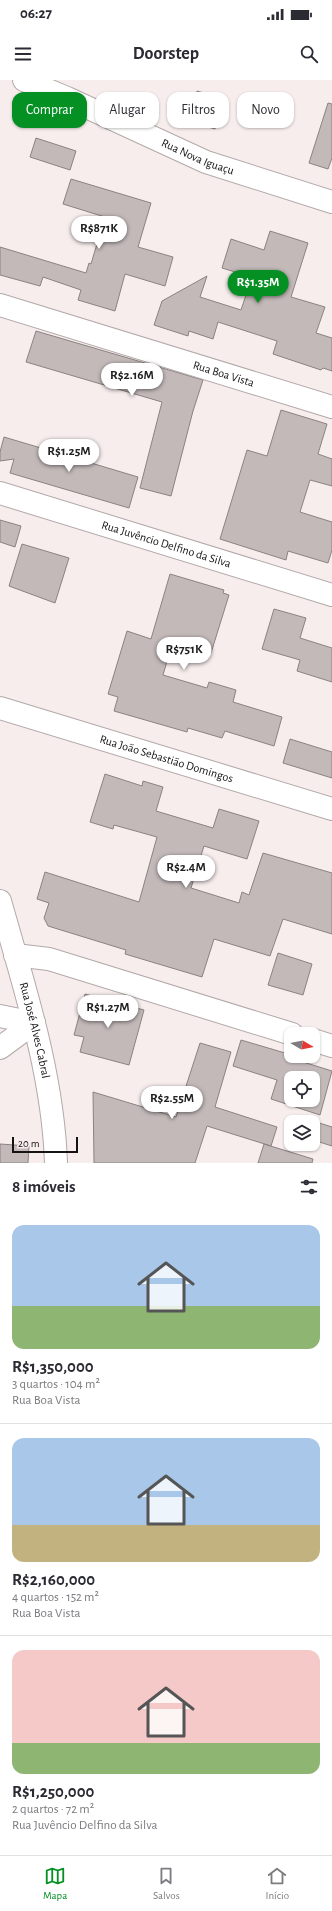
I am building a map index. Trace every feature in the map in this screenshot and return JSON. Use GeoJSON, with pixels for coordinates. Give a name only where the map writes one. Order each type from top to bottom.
{"type":"FeatureCollection","features":[{"type":"Feature","properties":{"kind":"street","name":"Rua Nova Iguaçu"},"geometry":{"type":"LineString","coordinates":[[24,80],[67,98],[206,162],[332,202]]}},
{"type":"Feature","properties":{"kind":"street","name":"Rua Boa Vista"},"geometry":{"type":"LineString","coordinates":[[0,305],[332,407]]}},
{"type":"Feature","properties":{"kind":"street","name":"Rua Juvêncio Delfino da Silva"},"geometry":{"type":"LineString","coordinates":[[0,493],[332,595]]}},
{"type":"Feature","properties":{"kind":"street","name":"Rua João Sebastião Domingos"},"geometry":{"type":"LineString","coordinates":[[0,708],[332,809]]}},
{"type":"Feature","properties":{"kind":"street","name":"Rua José Alves Cabral"},"geometry":{"type":"LineString","coordinates":[[0,901],[34,1023],[49,1094],[55,1135],[56,1163]]}},
{"type":"Feature","properties":{"kind":"street"},"geometry":{"type":"LineString","coordinates":[[15,955],[49,959],[284,1032]]}},
{"type":"Feature","properties":{"kind":"street"},"geometry":{"type":"LineString","coordinates":[[0,1016],[34,1023]]}},
{"type":"Feature","properties":{"kind":"street"},"geometry":{"type":"LineString","coordinates":[[0,1048],[34,1023]]}},
{"type":"Feature","properties":{"kind":"street"},"geometry":{"type":"LineString","coordinates":[[320,1042],[332,1046]]}},
{"type":"Feature","properties":{"kind":"building"},"geometry":{"type":"Polygon","coordinates":[[[328,103],[332,104],[332,158],[328,169],[309,163],[328,103]]]}},
{"type":"Feature","properties":{"kind":"building"},"geometry":{"type":"Polygon","coordinates":[[[36,138],[76,151],[70,170],[30,157],[36,138]]]}},
{"type":"Feature","properties":{"kind":"building"},"geometry":{"type":"Polygon","coordinates":[[[71,179],[151,203],[138,247],[173,257],[165,286],[125,274],[115,311],[78,300],[81,290],[43,277],[40,286],[0,275],[0,247],[86,273],[89,263],[91,264],[105,217],[63,204],[71,179]]]}},
{"type":"Feature","properties":{"kind":"building"},"geometry":{"type":"Polygon","coordinates":[[[270,231],[308,243],[291,297],[325,307],[316,333],[332,338],[332,371],[323,368],[321,370],[273,354],[277,341],[218,322],[213,339],[189,331],[188,336],[154,325],[162,301],[207,276],[200,297],[241,310],[252,277],[222,268],[231,239],[264,250],[270,231]]]}},
{"type":"Feature","properties":{"kind":"building"},"geometry":{"type":"Polygon","coordinates":[[[36,331],[203,380],[193,411],[171,496],[140,488],[162,402],[26,362],[36,331]]]}},
{"type":"Feature","properties":{"kind":"building"},"geometry":{"type":"Polygon","coordinates":[[[281,410],[327,424],[318,454],[332,459],[332,486],[310,480],[300,512],[332,522],[332,550],[328,563],[288,551],[286,560],[220,539],[247,450],[267,456],[281,410]]]}},
{"type":"Feature","properties":{"kind":"building"},"geometry":{"type":"Polygon","coordinates":[[[4,437],[138,477],[129,508],[10,473],[14,459],[0,461],[0,452],[4,437]]]}},
{"type":"Feature","properties":{"kind":"building"},"geometry":{"type":"Polygon","coordinates":[[[0,520],[21,526],[15,547],[0,542],[0,520]]]}},
{"type":"Feature","properties":{"kind":"building"},"geometry":{"type":"Polygon","coordinates":[[[22,544],[69,558],[55,603],[9,586],[22,544]]]}},
{"type":"Feature","properties":{"kind":"building"},"geometry":{"type":"Polygon","coordinates":[[[170,574],[224,590],[223,593],[229,595],[211,653],[173,641],[163,675],[207,688],[209,682],[236,690],[233,702],[282,717],[274,746],[225,731],[222,738],[188,728],[187,732],[114,711],[118,697],[108,694],[127,631],[151,639],[170,574]]]}},
{"type":"Feature","properties":{"kind":"building"},"geometry":{"type":"Polygon","coordinates":[[[274,609],[306,618],[300,638],[332,648],[332,682],[297,671],[300,660],[262,649],[274,609]]]}},
{"type":"Feature","properties":{"kind":"building"},"geometry":{"type":"Polygon","coordinates":[[[290,739],[332,752],[332,778],[283,763],[290,739]]]}},
{"type":"Feature","properties":{"kind":"building"},"geometry":{"type":"Polygon","coordinates":[[[105,774],[142,786],[143,781],[163,787],[156,811],[213,828],[219,809],[259,821],[247,859],[204,846],[191,888],[239,903],[242,892],[249,895],[263,853],[332,873],[332,934],[283,919],[270,956],[214,939],[202,977],[125,954],[126,950],[48,926],[44,918],[49,903],[37,899],[45,872],[139,902],[157,837],[114,825],[113,829],[90,822],[105,774]]]}},
{"type":"Feature","properties":{"kind":"building"},"geometry":{"type":"Polygon","coordinates":[[[278,953],[312,964],[303,995],[268,985],[278,953]]]}},
{"type":"Feature","properties":{"kind":"building"},"geometry":{"type":"Polygon","coordinates":[[[85,994],[144,1010],[129,1065],[80,1052],[84,1037],[74,1035],[85,994]]]}},
{"type":"Feature","properties":{"kind":"building"},"geometry":{"type":"Polygon","coordinates":[[[241,1040],[284,1053],[284,1063],[306,1063],[332,1071],[320,1115],[296,1107],[320,1107],[320,1071],[284,1071],[284,1103],[271,1099],[277,1080],[233,1066],[241,1040]]]}},
{"type":"Feature","properties":{"kind":"building"},"geometry":{"type":"Polygon","coordinates":[[[200,1043],[231,1052],[215,1107],[277,1127],[271,1146],[207,1126],[195,1163],[94,1163],[93,1092],[176,1117],[200,1043]]]}},
{"type":"Feature","properties":{"kind":"building"},"geometry":{"type":"Polygon","coordinates":[[[320,1123],[332,1127],[332,1146],[320,1142],[320,1123]]]}},
{"type":"Feature","properties":{"kind":"building"},"geometry":{"type":"Polygon","coordinates":[[[0,1144],[29,1146],[28,1163],[0,1163],[0,1144]]]}},
{"type":"Feature","properties":{"kind":"building"},"geometry":{"type":"Polygon","coordinates":[[[264,1144],[313,1159],[312,1163],[258,1163],[264,1144]]]}}]}
